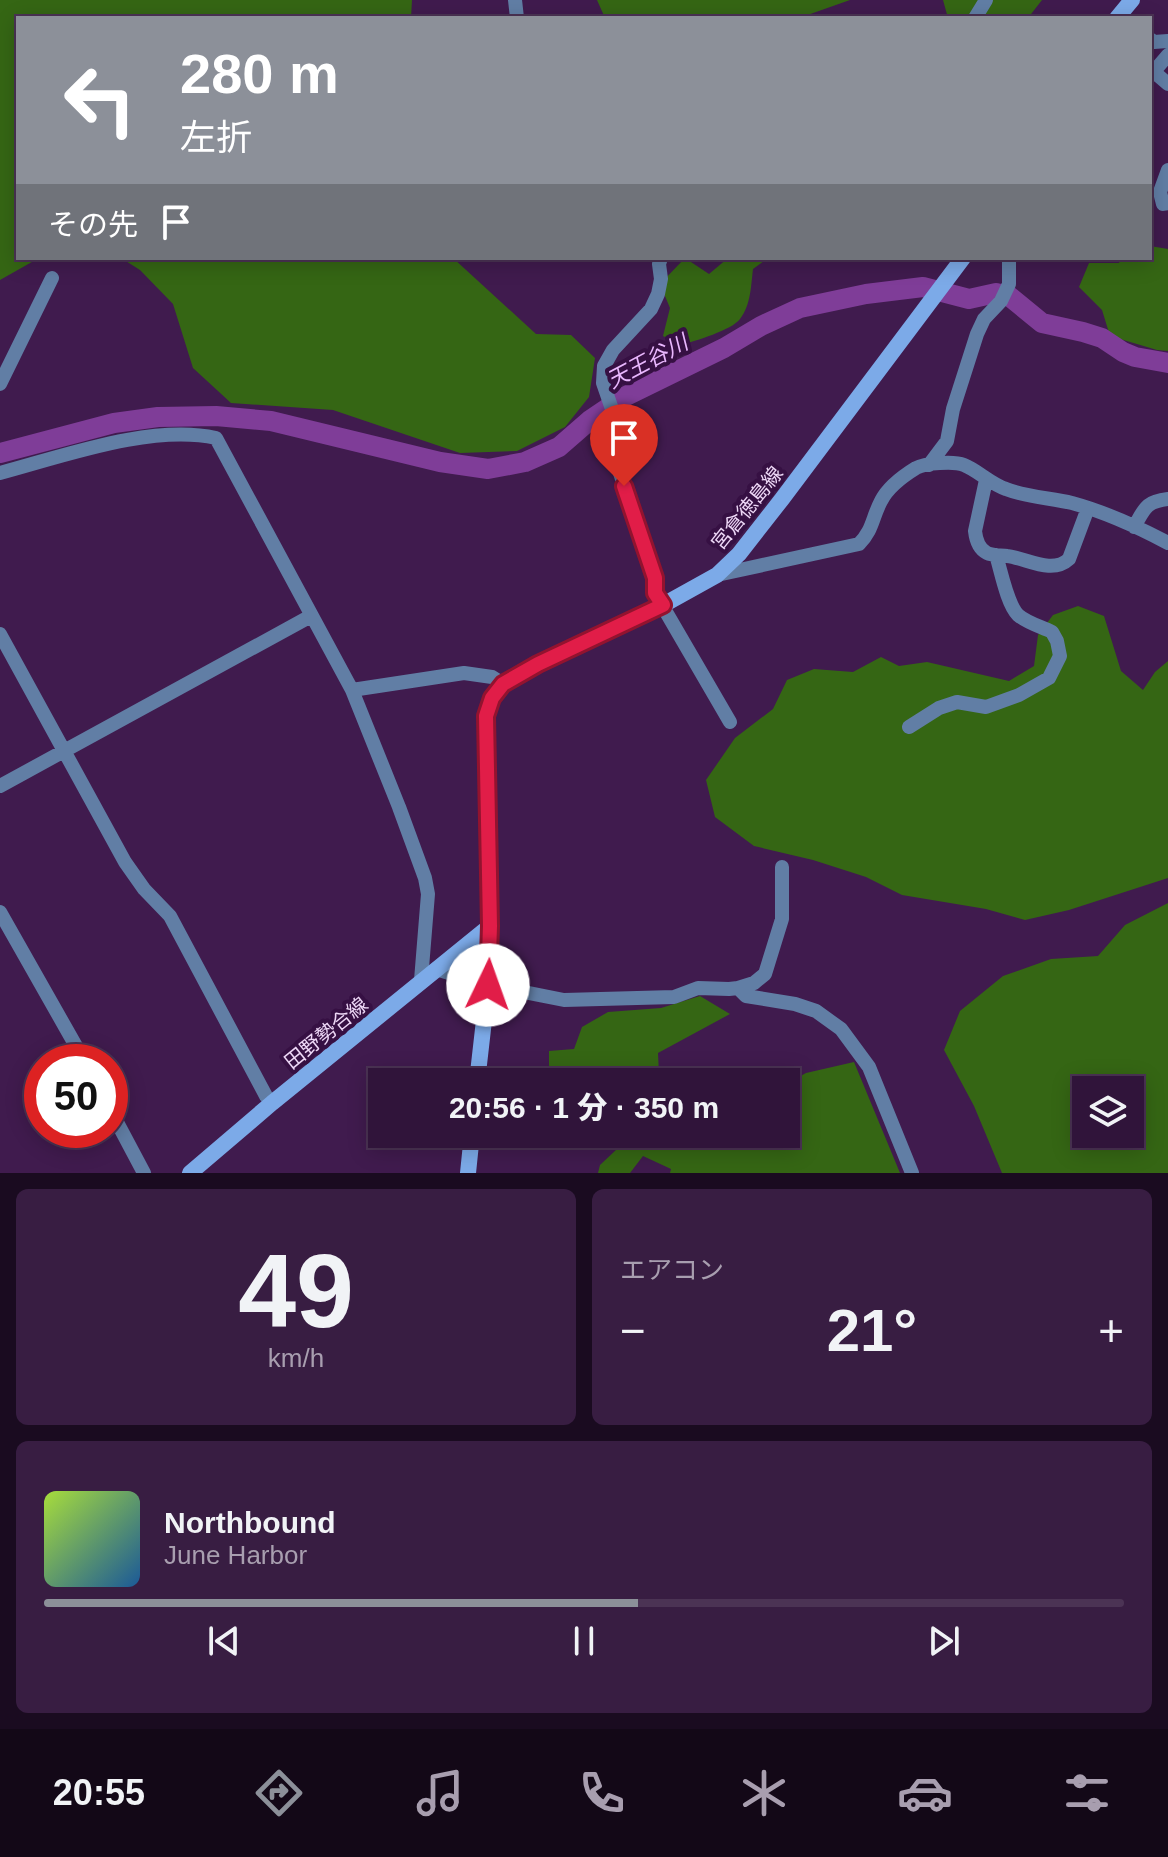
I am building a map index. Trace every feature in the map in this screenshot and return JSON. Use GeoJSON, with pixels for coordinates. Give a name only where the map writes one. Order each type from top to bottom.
{"type":"FeatureCollection","features":[{"type":"Feature","properties":{"kind":"main road","name":"宮倉徳島線"},"geometry":{"type":"LineString","coordinates":[[503,684],[717,575],[739,554],[782,499],[962,260]]}},
{"type":"Feature","properties":{"kind":"main road"},"geometry":{"type":"LineString","coordinates":[[479,1068],[488,985],[490,926],[486,716],[492,698],[503,684]]}},
{"type":"Feature","properties":{"kind":"main road","name":"田野勢合線"},"geometry":{"type":"LineString","coordinates":[[190,1173],[490,926]]}},
{"type":"Feature","properties":{"kind":"main road"},"geometry":{"type":"LineString","coordinates":[[468,1173],[471,1148]]}},
{"type":"Feature","properties":{"kind":"street"},"geometry":{"type":"LineString","coordinates":[[1168,55],[1152,74],[1168,84]]}},
{"type":"Feature","properties":{"kind":"street"},"geometry":{"type":"LineString","coordinates":[[1168,170],[1160,192],[1163,204],[1168,203]]}},
{"type":"Feature","properties":{"kind":"street"},"geometry":{"type":"LineString","coordinates":[[660,260],[658,294],[651,309],[613,350],[604,366],[603,383],[622,438],[619,470],[655,578],[655,593],[730,722]]}},
{"type":"Feature","properties":{"kind":"street"},"geometry":{"type":"LineString","coordinates":[[929,465],[947,441],[977,334],[1009,284],[1009,260]]}},
{"type":"Feature","properties":{"kind":"street"},"geometry":{"type":"LineString","coordinates":[[0,384],[52,278]]}},
{"type":"Feature","properties":{"kind":"street"},"geometry":{"type":"LineString","coordinates":[[0,473],[144,436],[216,438],[352,690],[399,807],[428,894],[421,980]]}},
{"type":"Feature","properties":{"kind":"street"},"geometry":{"type":"LineString","coordinates":[[717,575],[859,544],[869,534],[880,501],[893,484],[919,466],[956,463],[966,465],[986,480],[1008,490],[1088,508],[1168,543]]}},
{"type":"Feature","properties":{"kind":"street"},"geometry":{"type":"LineString","coordinates":[[986,480],[975,531],[976,539],[985,552],[1048,566],[1063,565],[1069,559],[1088,508]]}},
{"type":"Feature","properties":{"kind":"street"},"geometry":{"type":"LineString","coordinates":[[1134,527],[1146,505],[1168,499]]}},
{"type":"Feature","properties":{"kind":"street"},"geometry":{"type":"LineString","coordinates":[[909,727],[939,708],[957,702],[986,707],[1019,695],[1049,678],[1060,656],[1057,641],[1052,632],[1019,616],[1012,607],[996,555]]}},
{"type":"Feature","properties":{"kind":"street"},"geometry":{"type":"LineString","coordinates":[[0,786],[311,616]]}},
{"type":"Feature","properties":{"kind":"street"},"geometry":{"type":"LineString","coordinates":[[0,634],[125,862],[144,889],[170,916],[272,1103]]}},
{"type":"Feature","properties":{"kind":"street"},"geometry":{"type":"LineString","coordinates":[[352,690],[464,673],[492,677],[503,684]]}},
{"type":"Feature","properties":{"kind":"street"},"geometry":{"type":"LineString","coordinates":[[436,969],[488,985],[564,1000],[674,997],[698,988],[738,988],[754,983],[765,974],[782,919],[782,867]]}},
{"type":"Feature","properties":{"kind":"street"},"geometry":{"type":"LineString","coordinates":[[0,912],[75,1044]]}},
{"type":"Feature","properties":{"kind":"street"},"geometry":{"type":"LineString","coordinates":[[738,988],[746,996],[795,1004],[816,1011],[841,1029],[869,1067],[912,1173]]}},
{"type":"Feature","properties":{"kind":"street"},"geometry":{"type":"LineString","coordinates":[[128,1143],[144,1173]]}},
{"type":"Feature","properties":{"kind":"green space"},"geometry":{"type":"Polygon","coordinates":[[[0,0],[412,0],[411,16],[16,16],[16,260],[35,260],[0,280],[0,0]]]}},
{"type":"Feature","properties":{"kind":"green space"},"geometry":{"type":"Polygon","coordinates":[[[597,0],[850,0],[805,16],[604,16],[597,0]]]}},
{"type":"Feature","properties":{"kind":"green space"},"geometry":{"type":"Polygon","coordinates":[[[943,0],[1042,0],[1030,16],[947,16],[943,0]]]}},
{"type":"Feature","properties":{"kind":"green space"},"geometry":{"type":"Polygon","coordinates":[[[1152,246],[1168,249],[1168,351],[1110,336],[1102,310],[1079,287],[1089,263],[1119,263],[1120,260],[1152,260],[1152,246]]]}},
{"type":"Feature","properties":{"kind":"green space"},"geometry":{"type":"Polygon","coordinates":[[[124,260],[455,260],[536,334],[571,335],[595,358],[589,397],[565,427],[517,451],[460,453],[333,410],[231,403],[193,368],[173,304],[140,270],[124,260]]]}},
{"type":"Feature","properties":{"kind":"green space"},"geometry":{"type":"Polygon","coordinates":[[[683,260],[709,274],[726,260],[765,260],[753,269],[748,301],[740,319],[722,331],[681,345],[663,336],[670,308],[660,284],[683,260]]]}},
{"type":"Feature","properties":{"kind":"green space"},"geometry":{"type":"Polygon","coordinates":[[[1078,606],[1104,616],[1121,671],[1143,690],[1155,672],[1168,661],[1168,878],[1069,910],[1025,920],[986,909],[902,895],[866,877],[754,846],[715,817],[706,780],[735,738],[773,709],[787,680],[814,669],[853,672],[881,657],[899,666],[927,662],[1009,681],[1034,666],[1038,635],[1053,615],[1078,606]]]}},
{"type":"Feature","properties":{"kind":"green space"},"geometry":{"type":"Polygon","coordinates":[[[1168,903],[1168,1173],[1002,1173],[974,1106],[944,1050],[960,1011],[1003,976],[1051,959],[1098,956],[1125,925],[1168,903]]]}},
{"type":"Feature","properties":{"kind":"green space"},"geometry":{"type":"Polygon","coordinates":[[[700,996],[730,1014],[658,1053],[659,1068],[549,1068],[549,1051],[574,1049],[582,1027],[608,1012],[661,1008],[700,996]]]}},
{"type":"Feature","properties":{"kind":"green space"},"geometry":{"type":"Polygon","coordinates":[[[854,1062],[900,1173],[670,1173],[671,1169],[643,1156],[630,1173],[598,1173],[600,1165],[617,1148],[800,1148],[800,1076],[854,1062]]]}},
{"type":"Feature","properties":{"kind":"waterway","name":"天王谷川"},"geometry":{"type":"LineString","coordinates":[[0,453],[114,423],[158,417],[216,416],[271,421],[440,462],[488,469],[525,462],[559,447],[590,420],[624,397],[800,308],[866,294],[923,287],[969,299],[996,293],[1009,296],[1042,323],[1102,338],[1135,357],[1168,363]]}},
{"type":"Feature","properties":{"kind":"route"},"geometry":{"type":"LineString","coordinates":[[488,985],[490,926],[486,716],[492,698],[503,684],[538,664],[663,605],[655,593],[655,578],[624,486]]}}]}
